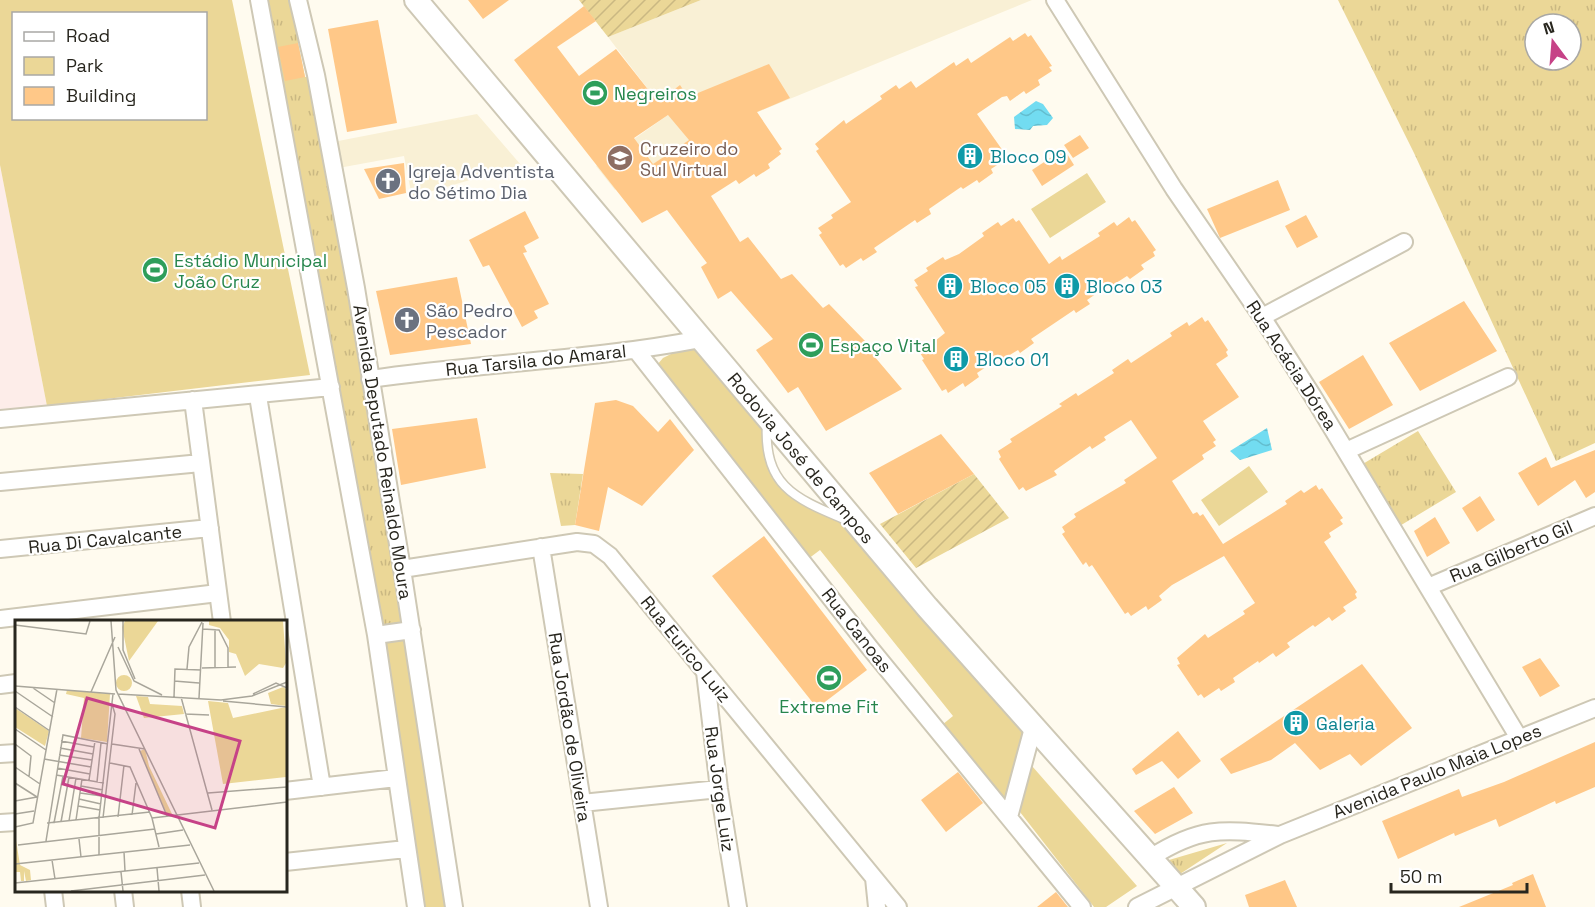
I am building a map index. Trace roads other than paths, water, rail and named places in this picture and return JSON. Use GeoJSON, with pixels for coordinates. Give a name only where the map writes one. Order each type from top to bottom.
{"type":"FeatureCollection","features":[{"type":"Feature","properties":{"kind":"main road","name":"Rodovia José de Campos"},"geometry":{"type":"LineString","coordinates":[[416,0],[857,524],[1033,728],[1194,907]]}},
{"type":"Feature","properties":{"kind":"street","name":"Avenida Deputado Reinaldo Moura"},"geometry":{"type":"LineString","coordinates":[[260,0],[376,635],[416,907]]}},
{"type":"Feature","properties":{"kind":"street","name":"Avenida Deputado Reinaldo Moura"},"geometry":{"type":"LineString","coordinates":[[298,0],[316,75],[370,379],[412,630],[454,907]]}},
{"type":"Feature","properties":{"kind":"street","name":"Rua Acácia Dórea"},"geometry":{"type":"LineString","coordinates":[[1055,0],[1184,206],[1262,316],[1347,451],[1519,738]]}},
{"type":"Feature","properties":{"kind":"street"},"geometry":{"type":"LineString","coordinates":[[1262,316],[1404,242]]}},
{"type":"Feature","properties":{"kind":"street","name":"Rua Tarsila do Amaral"},"geometry":{"type":"LineString","coordinates":[[370,379],[468,365],[636,350],[700,339]]}},
{"type":"Feature","properties":{"kind":"street","name":"Rua Canoas"},"geometry":{"type":"LineString","coordinates":[[636,350],[870,648],[1082,907]]}},
{"type":"Feature","properties":{"kind":"street"},"geometry":{"type":"LineString","coordinates":[[1347,451],[1508,377]]}},
{"type":"Feature","properties":{"kind":"street"},"geometry":{"type":"LineString","coordinates":[[0,419],[258,396],[331,387]]}},
{"type":"Feature","properties":{"kind":"street"},"geometry":{"type":"LineString","coordinates":[[258,396],[322,787]]}},
{"type":"Feature","properties":{"kind":"street"},"geometry":{"type":"LineString","coordinates":[[193,400],[222,620]]}},
{"type":"Feature","properties":{"kind":"street"},"geometry":{"type":"LineString","coordinates":[[0,482],[201,463]]}},
{"type":"Feature","properties":{"kind":"street","name":"Rua Gilberto Gil"},"geometry":{"type":"LineString","coordinates":[[1428,587],[1595,516]]}},
{"type":"Feature","properties":{"kind":"street","name":"Rua Di Cavalcante"},"geometry":{"type":"LineString","coordinates":[[0,549],[210,528]]}},
{"type":"Feature","properties":{"kind":"street","name":"Rua Eurico Luiz"},"geometry":{"type":"LineString","coordinates":[[402,569],[577,542],[594,544],[610,555],[898,907]]}},
{"type":"Feature","properties":{"kind":"street","name":"Rua Jordão de Oliveira"},"geometry":{"type":"LineString","coordinates":[[541,547],[599,907]]}},
{"type":"Feature","properties":{"kind":"street"},"geometry":{"type":"LineString","coordinates":[[0,619],[218,594]]}},
{"type":"Feature","properties":{"kind":"street"},"geometry":{"type":"LineString","coordinates":[[376,635],[412,630]]}},
{"type":"Feature","properties":{"kind":"street","name":"Rua Jorge Luiz"},"geometry":{"type":"LineString","coordinates":[[705,671],[719,789],[738,907]]}},
{"type":"Feature","properties":{"kind":"street"},"geometry":{"type":"LineString","coordinates":[[0,685],[15,683]]}},
{"type":"Feature","properties":{"kind":"street","name":"Avenida Paulo Maia Lopes"},"geometry":{"type":"LineString","coordinates":[[1137,907],[1280,836],[1595,708]]}},
{"type":"Feature","properties":{"kind":"street"},"geometry":{"type":"LineString","coordinates":[[1009,817],[1033,728]]}},
{"type":"Feature","properties":{"kind":"street"},"geometry":{"type":"LineString","coordinates":[[0,754],[15,753]]}},
{"type":"Feature","properties":{"kind":"street"},"geometry":{"type":"LineString","coordinates":[[286,791],[396,778]]}},
{"type":"Feature","properties":{"kind":"street"},"geometry":{"type":"LineString","coordinates":[[582,803],[719,789]]}},
{"type":"Feature","properties":{"kind":"street"},"geometry":{"type":"LineString","coordinates":[[0,824],[15,822]]}},
{"type":"Feature","properties":{"kind":"street","name":"Avenida Paulo Maia Lopes"},"geometry":{"type":"LineString","coordinates":[[1150,858],[1173,844],[1200,833],[1225,829],[1280,836]]}},
{"type":"Feature","properties":{"kind":"street"},"geometry":{"type":"LineString","coordinates":[[286,862],[406,849]]}},
{"type":"Feature","properties":{"kind":"street"},"geometry":{"type":"LineString","coordinates":[[874,878],[877,907]]}},
{"type":"Feature","properties":{"kind":"street"},"geometry":{"type":"LineString","coordinates":[[53,892],[55,907]]}},
{"type":"Feature","properties":{"kind":"street"},"geometry":{"type":"LineString","coordinates":[[123,892],[125,907]]}},
{"type":"Feature","properties":{"kind":"street"},"geometry":{"type":"LineString","coordinates":[[190,892],[192,907]]}},
{"type":"Feature","properties":{"kind":"lane"},"geometry":{"type":"LineString","coordinates":[[767,419],[766,452],[785,488],[805,503],[857,524]]}},
{"type":"Feature","properties":{"kind":"water"},"geometry":{"type":"Polygon","coordinates":[[[1036,101],[1043,104],[1053,118],[1047,125],[1033,126],[1030,130],[1015,129],[1014,117],[1036,101]]]}},
{"type":"Feature","properties":{"kind":"water"},"geometry":{"type":"Polygon","coordinates":[[[1267,428],[1272,450],[1240,460],[1230,451],[1267,428]]]}},
{"type":"Feature","properties":{"kind":"place","name":"Negreiros"},"geometry":{"type":"Point","coordinates":[595,93]}},
{"type":"Feature","properties":{"kind":"place","name":"Bloco 09"},"geometry":{"type":"Point","coordinates":[970,156]}},
{"type":"Feature","properties":{"kind":"place","name":"Cruzeiro do Sul Virtual"},"geometry":{"type":"Point","coordinates":[620,158]}},
{"type":"Feature","properties":{"kind":"place","name":"Igreja Adventista do Sétimo Dia"},"geometry":{"type":"Point","coordinates":[388,181]}},
{"type":"Feature","properties":{"kind":"place","name":"Estádio Municipal João Cruz"},"geometry":{"type":"Point","coordinates":[155,270]}},
{"type":"Feature","properties":{"kind":"place","name":"Bloco 05"},"geometry":{"type":"Point","coordinates":[950,286]}},
{"type":"Feature","properties":{"kind":"place","name":"Bloco 03"},"geometry":{"type":"Point","coordinates":[1067,286]}},
{"type":"Feature","properties":{"kind":"place","name":"São Pedro Pescador"},"geometry":{"type":"Point","coordinates":[407,320]}},
{"type":"Feature","properties":{"kind":"place","name":"Espaço Vital"},"geometry":{"type":"Point","coordinates":[811,345]}},
{"type":"Feature","properties":{"kind":"place","name":"Bloco 01"},"geometry":{"type":"Point","coordinates":[956,359]}},
{"type":"Feature","properties":{"kind":"place","name":"Extreme Fit"},"geometry":{"type":"Point","coordinates":[829,678]}},
{"type":"Feature","properties":{"kind":"place","name":"Galeria"},"geometry":{"type":"Point","coordinates":[1296,723]}}]}
